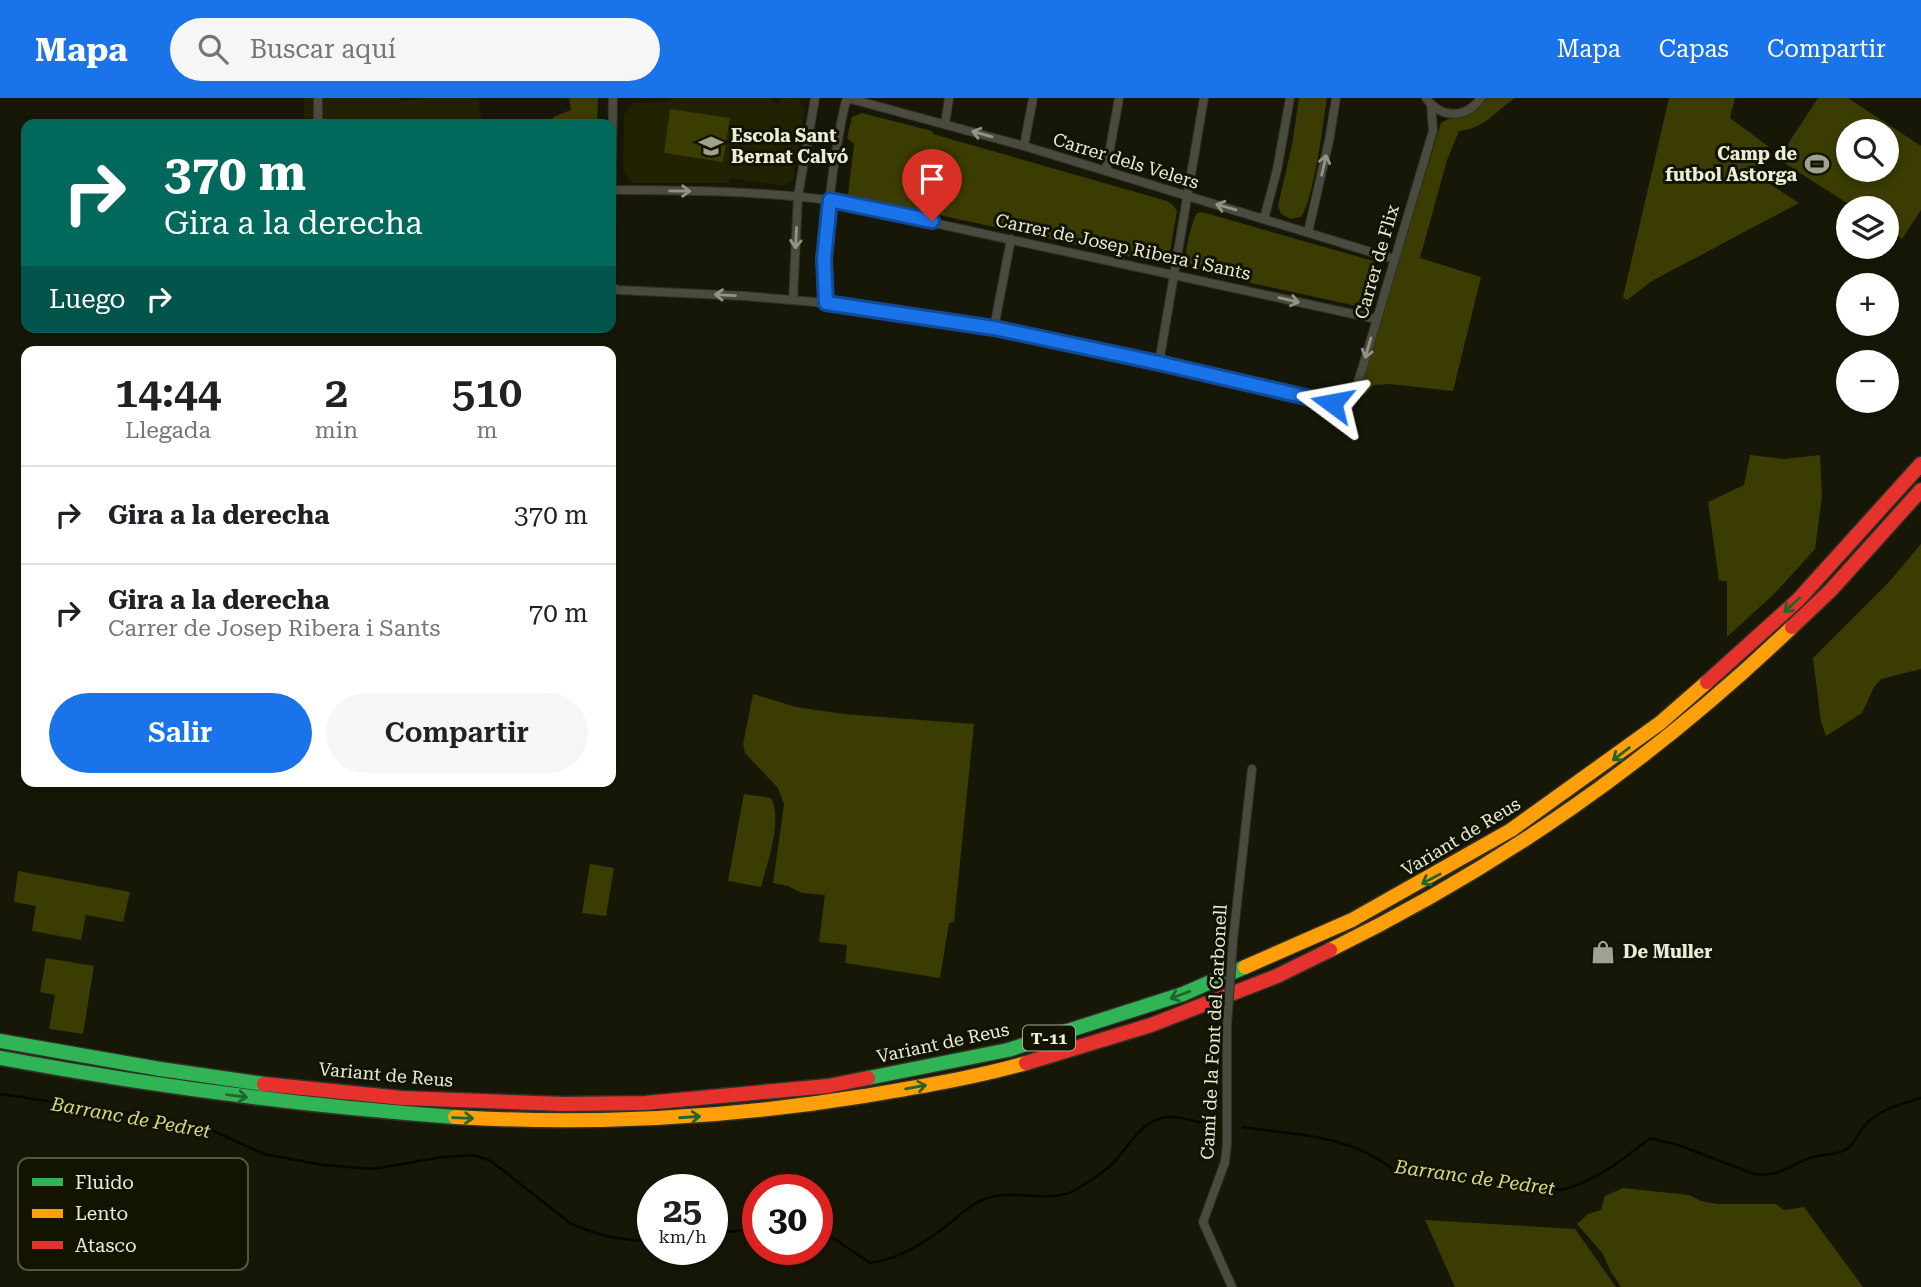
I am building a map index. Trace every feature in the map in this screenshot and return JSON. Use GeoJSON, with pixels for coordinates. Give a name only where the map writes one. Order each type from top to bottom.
{"type":"FeatureCollection","features":[{"type":"Feature","properties":{"kind":"highway"},"geometry":{"type":"LineString","coordinates":[[1819,580],[1921,451]]}},
{"type":"Feature","properties":{"kind":"highway","name":"Variant de Reus"},"geometry":{"type":"LineString","coordinates":[[0,1038],[89,1058],[188,1073],[368,1094],[502,1103],[605,1103],[737,1097],[929,1068],[1020,1047],[1122,1016],[1238,974],[1332,931],[1446,871],[1527,821],[1621,755],[1695,695],[1819,580],[1885,509],[1921,464]]}},
{"type":"Feature","properties":{"kind":"highway","name":"Variant de Reus"},"geometry":{"type":"LineString","coordinates":[[0,1058],[69,1072],[320,1107],[533,1121],[649,1120],[740,1113],[839,1101],[1025,1063],[1129,1032],[1241,990],[1342,944],[1453,886],[1536,835],[1630,769],[1705,709],[1832,590],[1919,494]]}},
{"type":"Feature","properties":{"kind":"highway"},"geometry":{"type":"LineString","coordinates":[[0,1065],[68,1077],[198,1091]]}},
{"type":"Feature","properties":{"kind":"street"},"geometry":{"type":"LineString","coordinates":[[318,98],[318,119]]}},
{"type":"Feature","properties":{"kind":"street"},"geometry":{"type":"LineString","coordinates":[[612,98],[612,119]]}},
{"type":"Feature","properties":{"kind":"street"},"geometry":{"type":"LineString","coordinates":[[793,300],[798,196],[816,98]]}},
{"type":"Feature","properties":{"kind":"street"},"geometry":{"type":"LineString","coordinates":[[826,303],[824,259],[830,200],[847,98]]}},
{"type":"Feature","properties":{"kind":"street","name":"Carrer dels Velers"},"geometry":{"type":"LineString","coordinates":[[847,98],[1024,146],[1394,259]]}},
{"type":"Feature","properties":{"kind":"street"},"geometry":{"type":"LineString","coordinates":[[945,124],[949,98]]}},
{"type":"Feature","properties":{"kind":"street"},"geometry":{"type":"LineString","coordinates":[[1024,146],[1033,98]]}},
{"type":"Feature","properties":{"kind":"street"},"geometry":{"type":"LineString","coordinates":[[1106,171],[1119,98]]}},
{"type":"Feature","properties":{"kind":"street"},"geometry":{"type":"LineString","coordinates":[[616,289],[826,303],[994,328],[1159,363],[1204,98]]}},
{"type":"Feature","properties":{"kind":"street"},"geometry":{"type":"LineString","coordinates":[[1264,219],[1277,170],[1290,98]]}},
{"type":"Feature","properties":{"kind":"street"},"geometry":{"type":"LineString","coordinates":[[1308,232],[1336,98]]}},
{"type":"Feature","properties":{"kind":"street"},"geometry":{"type":"LineString","coordinates":[[1428,101],[1447,114],[1468,111],[1481,98]]}},
{"type":"Feature","properties":{"kind":"street","name":"Carrer de Flix"},"geometry":{"type":"LineString","coordinates":[[1428,101],[1433,131]]}},
{"type":"Feature","properties":{"kind":"street","name":"Carrer de Flix"},"geometry":{"type":"LineString","coordinates":[[1159,363],[1332,403],[1342,404],[1349,400],[1363,366],[1433,131],[1447,114]]}},
{"type":"Feature","properties":{"kind":"street","name":"Carrer de Josep Ribera i Sants"},"geometry":{"type":"LineString","coordinates":[[616,190],[720,191],[830,200],[1376,319]]}},
{"type":"Feature","properties":{"kind":"street"},"geometry":{"type":"LineString","coordinates":[[994,328],[1011,239]]}},
{"type":"Feature","properties":{"kind":"street","name":"Camí de la Font del Carbonell"},"geometry":{"type":"LineString","coordinates":[[1232,1287],[1203,1222],[1224,1162],[1227,1143],[1227,1026],[1233,940],[1252,769]]}},
{"type":"Feature","properties":{"kind":"shaded area"},"geometry":{"type":"Polygon","coordinates":[[[304,98],[400,98],[401,101],[417,98],[478,98],[481,119],[304,119],[304,98]]]}},
{"type":"Feature","properties":{"kind":"shaded area"},"geometry":{"type":"Polygon","coordinates":[[[569,98],[598,98],[597,119],[553,119],[571,110],[569,98]]]}},
{"type":"Feature","properties":{"kind":"shaded area","name":"Escola Sant Bernat Calvó"},"geometry":{"type":"Polygon","coordinates":[[[671,98],[771,98],[771,102],[779,104],[781,98],[798,98],[805,109],[793,179],[784,186],[730,178],[729,183],[633,183],[623,171],[624,115],[633,103],[670,102],[671,98]]]}},
{"type":"Feature","properties":{"kind":"shaded area"},"geometry":{"type":"Polygon","coordinates":[[[1299,98],[1327,98],[1310,194],[1301,217],[1291,219],[1281,214],[1278,206],[1299,98]]]}},
{"type":"Feature","properties":{"kind":"shaded area"},"geometry":{"type":"Polygon","coordinates":[[[1487,98],[1515,98],[1483,123],[1459,131],[1447,160],[1420,258],[1481,277],[1453,391],[1390,384],[1374,385],[1364,395],[1359,393],[1441,123],[1470,114],[1487,98]]]}},
{"type":"Feature","properties":{"kind":"shaded area"},"geometry":{"type":"Polygon","coordinates":[[[1669,98],[1735,98],[1730,118],[1768,146],[1753,173],[1799,203],[1652,281],[1627,300],[1623,297],[1669,98]]]}},
{"type":"Feature","properties":{"kind":"shaded area","name":"Camp de futbol Astorga"},"geometry":{"type":"Polygon","coordinates":[[[1818,98],[1848,98],[1880,119],[1836,119],[1836,182],[1899,182],[1899,132],[1921,146],[1921,210],[1902,239],[1899,237],[1899,196],[1836,196],[1778,159],[1818,98]]]}},
{"type":"Feature","properties":{"kind":"shaded area"},"geometry":{"type":"Polygon","coordinates":[[[670,109],[730,118],[723,162],[664,153],[670,109]]]}},
{"type":"Feature","properties":{"kind":"shaded area"},"geometry":{"type":"Polygon","coordinates":[[[862,113],[932,131],[933,134],[1167,201],[1177,211],[1169,257],[1159,263],[848,195],[854,144],[847,138],[852,117],[862,113]]]}},
{"type":"Feature","properties":{"kind":"shaded area"},"geometry":{"type":"Polygon","coordinates":[[[1202,212],[1373,261],[1380,271],[1370,302],[1361,307],[1192,270],[1186,263],[1188,243],[1195,217],[1202,212]]]}},
{"type":"Feature","properties":{"kind":"shaded area"},"geometry":{"type":"Polygon","coordinates":[[[1750,455],[1784,459],[1820,455],[1822,497],[1815,549],[1775,593],[1727,637],[1727,581],[1719,581],[1708,502],[1744,485],[1750,455]]]}},
{"type":"Feature","properties":{"kind":"shaded area"},"geometry":{"type":"Polygon","coordinates":[[[1921,544],[1921,669],[1881,679],[1874,687],[1862,713],[1826,736],[1821,721],[1813,658],[1889,582],[1921,544]]]}},
{"type":"Feature","properties":{"kind":"shaded area"},"geometry":{"type":"Polygon","coordinates":[[[753,694],[796,707],[843,714],[974,724],[954,922],[949,923],[940,978],[845,963],[847,945],[819,942],[825,895],[802,893],[773,883],[784,804],[778,788],[745,753],[743,744],[753,694]]]}},
{"type":"Feature","properties":{"kind":"shaded area"},"geometry":{"type":"Polygon","coordinates":[[[744,794],[771,798],[774,807],[775,830],[761,887],[728,881],[744,794]]]}},
{"type":"Feature","properties":{"kind":"shaded area"},"geometry":{"type":"Polygon","coordinates":[[[590,864],[614,868],[606,916],[582,913],[590,864]]]}},
{"type":"Feature","properties":{"kind":"shaded area"},"geometry":{"type":"Polygon","coordinates":[[[18,871],[130,892],[123,922],[86,915],[81,940],[32,931],[36,906],[14,902],[18,871]]]}},
{"type":"Feature","properties":{"kind":"shaded area"},"geometry":{"type":"Polygon","coordinates":[[[46,958],[94,966],[83,1034],[49,1029],[55,995],[40,992],[46,958]]]}},
{"type":"Feature","properties":{"kind":"shaded area"},"geometry":{"type":"Polygon","coordinates":[[[1623,1188],[1689,1195],[1717,1204],[1776,1204],[1784,1210],[1804,1207],[1863,1287],[1621,1287],[1603,1254],[1577,1224],[1588,1214],[1601,1210],[1605,1196],[1623,1188]]]}},
{"type":"Feature","properties":{"kind":"shaded area"},"geometry":{"type":"Polygon","coordinates":[[[1425,1220],[1575,1229],[1616,1287],[1455,1287],[1425,1220]]]}},
{"type":"Feature","properties":{"kind":"waterway","name":"Barranc de Pedret"},"geometry":{"type":"LineString","coordinates":[[0,1094],[142,1115],[207,1128],[264,1154],[323,1165],[374,1169],[442,1157],[474,1155],[491,1161],[570,1223],[610,1237],[637,1240]]}},
{"type":"Feature","properties":{"kind":"waterway","name":"Barranc de Pedret"},"geometry":{"type":"LineString","coordinates":[[1243,1127],[1340,1142],[1376,1157],[1393,1169],[1562,1190],[1598,1175],[1650,1138],[1681,1146],[1754,1174],[1777,1173],[1810,1158],[1847,1149],[1873,1118],[1921,1098]]}},
{"type":"Feature","properties":{"kind":"waterway","name":"Barranc de Pedret"},"geometry":{"type":"LineString","coordinates":[[833,1238],[870,1263],[881,1261],[922,1243],[971,1206],[985,1199],[1006,1195],[1048,1196],[1073,1191],[1109,1167],[1137,1134],[1153,1121],[1174,1117],[1211,1125]]}},
{"type":"Feature","properties":{"kind":"waterway","name":"Barranc de Pedret"},"geometry":{"type":"LineString","coordinates":[[728,1232],[742,1230]]}},
{"type":"Feature","properties":{"kind":"traffic: fast"},"geometry":{"type":"LineString","coordinates":[[868,1078],[1008,1050],[1183,994],[1245,967]]}},
{"type":"Feature","properties":{"kind":"traffic: fast"},"geometry":{"type":"LineString","coordinates":[[0,1041],[264,1084]]}},
{"type":"Feature","properties":{"kind":"traffic: fast"},"geometry":{"type":"LineString","coordinates":[[0,1058],[227,1094],[455,1117]]}},
{"type":"Feature","properties":{"kind":"traffic: slow"},"geometry":{"type":"LineString","coordinates":[[1330,950],[1456,882],[1516,846],[1574,806],[1686,722],[1792,627]]}},
{"type":"Feature","properties":{"kind":"traffic: slow"},"geometry":{"type":"LineString","coordinates":[[1245,967],[1352,920],[1511,830],[1660,723],[1707,682]]}},
{"type":"Feature","properties":{"kind":"traffic: slow"},"geometry":{"type":"LineString","coordinates":[[455,1117],[609,1120],[762,1110],[925,1086],[1026,1063]]}},
{"type":"Feature","properties":{"kind":"traffic: jam"},"geometry":{"type":"LineString","coordinates":[[1707,682],[1798,600],[1921,464]]}},
{"type":"Feature","properties":{"kind":"traffic: jam"},"geometry":{"type":"LineString","coordinates":[[1792,627],[1831,590],[1921,490]]}},
{"type":"Feature","properties":{"kind":"traffic: jam"},"geometry":{"type":"LineString","coordinates":[[1026,1063],[1151,1025],[1277,976],[1330,950]]}},
{"type":"Feature","properties":{"kind":"traffic: jam"},"geometry":{"type":"LineString","coordinates":[[264,1084],[402,1098],[564,1104],[645,1103],[828,1086],[868,1078]]}},
{"type":"Feature","properties":{"kind":"place","name":"Escola Sant Bernat Calvó"},"geometry":{"type":"Point","coordinates":[711,146]}},
{"type":"Feature","properties":{"kind":"place","name":"Camp de futbol Astorga"},"geometry":{"type":"Point","coordinates":[1817,164]}},
{"type":"Feature","properties":{"kind":"place","name":"De Muller"},"geometry":{"type":"Point","coordinates":[1603,952]}},
{"type":"Feature","properties":{"kind":"route"},"geometry":{"type":"LineString","coordinates":[[932,221],[830,200],[824,259],[826,303],[994,328],[1332,403]]}}]}
